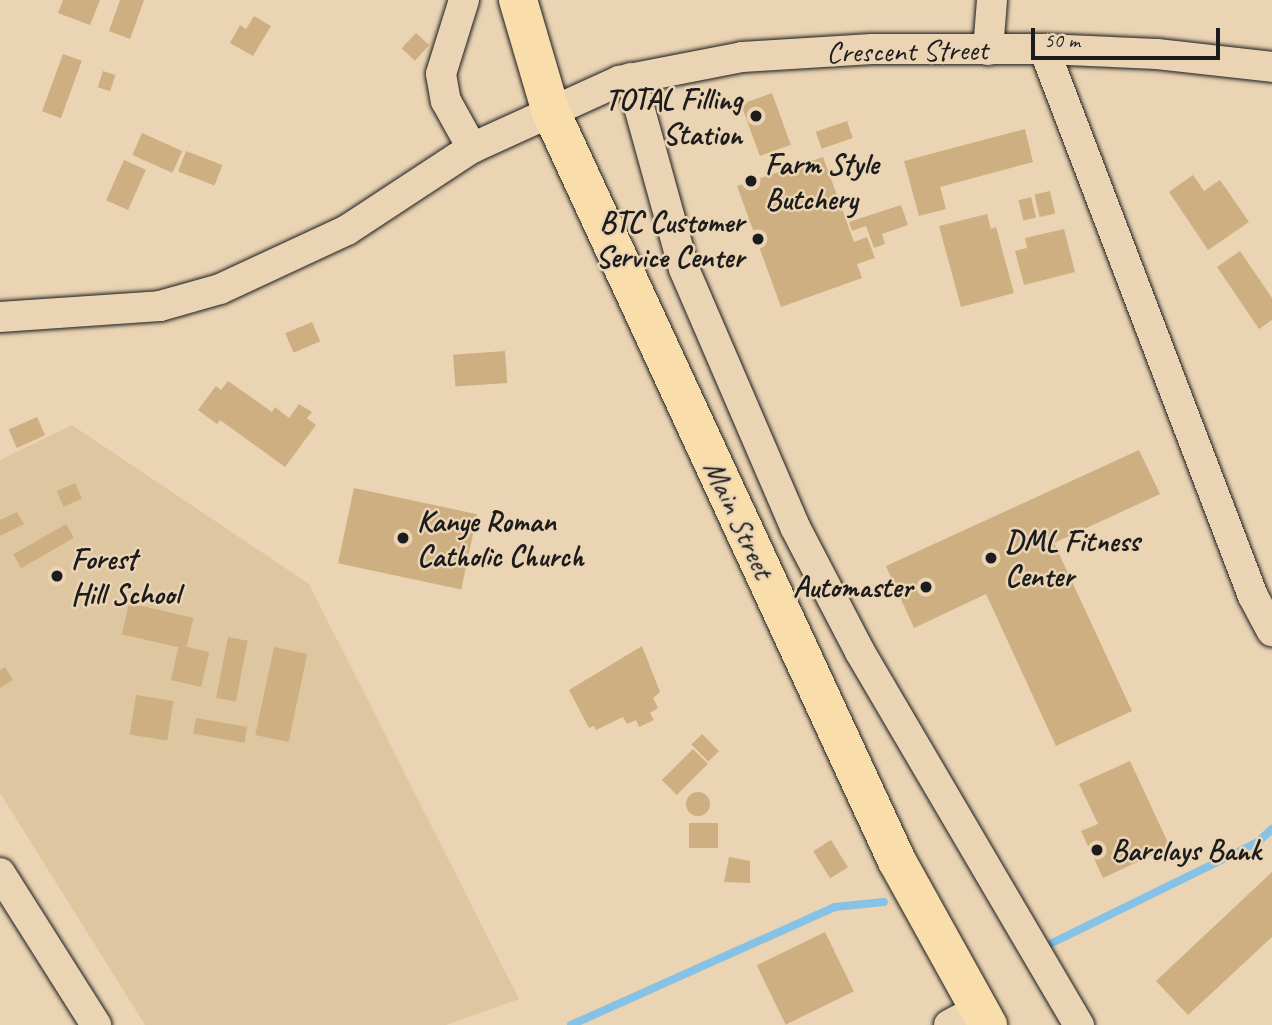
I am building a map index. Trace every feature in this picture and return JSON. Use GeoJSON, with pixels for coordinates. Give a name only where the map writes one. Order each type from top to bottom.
{"type":"FeatureCollection","features":[{"type":"Feature","properties":{"kind":"highway","name":"Main Street"},"geometry":{"type":"LineString","coordinates":[[518,0],[551,112],[897,861],[934,932],[972,1020]]}},
{"type":"Feature","properties":{"kind":"street"},"geometry":{"type":"LineString","coordinates":[[464,0],[441,74],[446,101],[472,148]]}},
{"type":"Feature","properties":{"kind":"street"},"geometry":{"type":"LineString","coordinates":[[988,50],[992,0]]}},
{"type":"Feature","properties":{"kind":"street"},"geometry":{"type":"LineString","coordinates":[[1044,48],[1253,596],[1272,631]]}},
{"type":"Feature","properties":{"kind":"street","name":"Crescent Street"},"geometry":{"type":"LineString","coordinates":[[0,317],[160,306],[220,289],[347,230],[472,148],[631,78],[742,57],[872,49],[1044,48],[1171,55],[1272,67]]}},
{"type":"Feature","properties":{"kind":"street"},"geometry":{"type":"LineString","coordinates":[[631,78],[684,269],[739,405],[795,527],[860,652],[1002,899],[1079,1025]]}},
{"type":"Feature","properties":{"kind":"street"},"geometry":{"type":"LineString","coordinates":[[0,873],[96,1025]]}},
{"type":"Feature","properties":{"kind":"shaded area"},"geometry":{"type":"Polygon","coordinates":[[[72,425],[309,584],[519,999],[446,1025],[145,1025],[0,793],[0,460],[72,425]]]}},
{"type":"Feature","properties":{"kind":"building"},"geometry":{"type":"Polygon","coordinates":[[[63,0],[100,0],[90,25],[58,13],[63,0]]]}},
{"type":"Feature","properties":{"kind":"building"},"geometry":{"type":"Polygon","coordinates":[[[120,0],[144,0],[130,39],[109,31],[120,0]]]}},
{"type":"Feature","properties":{"kind":"building"},"geometry":{"type":"Polygon","coordinates":[[[254,16],[271,26],[253,56],[230,43],[240,25],[246,29],[254,16]]]}},
{"type":"Feature","properties":{"kind":"building"},"geometry":{"type":"Polygon","coordinates":[[[416,33],[429,45],[415,61],[402,48],[416,33]]]}},
{"type":"Feature","properties":{"kind":"building"},"geometry":{"type":"Polygon","coordinates":[[[63,54],[82,61],[61,118],[42,111],[63,54]]]}},
{"type":"Feature","properties":{"kind":"building"},"geometry":{"type":"Polygon","coordinates":[[[103,71],[115,75],[110,91],[98,87],[103,71]]]}},
{"type":"Feature","properties":{"kind":"building"},"geometry":{"type":"Polygon","coordinates":[[[772,93],[791,145],[760,156],[741,104],[772,93]]]}},
{"type":"Feature","properties":{"kind":"building"},"geometry":{"type":"Polygon","coordinates":[[[847,121],[853,138],[822,149],[816,132],[847,121]]]}},
{"type":"Feature","properties":{"kind":"building"},"geometry":{"type":"Polygon","coordinates":[[[1025,129],[1033,162],[940,187],[946,209],[919,216],[904,161],[1025,129]]]}},
{"type":"Feature","properties":{"kind":"building"},"geometry":{"type":"Polygon","coordinates":[[[142,133],[182,151],[172,173],[132,155],[142,133]]]}},
{"type":"Feature","properties":{"kind":"building"},"geometry":{"type":"Polygon","coordinates":[[[186,151],[222,165],[215,186],[178,172],[186,151]]]}},
{"type":"Feature","properties":{"kind":"building"},"geometry":{"type":"Polygon","coordinates":[[[823,157],[854,242],[867,237],[875,258],[857,264],[862,278],[781,307],[737,186],[823,157]]]}},
{"type":"Feature","properties":{"kind":"building"},"geometry":{"type":"Polygon","coordinates":[[[124,160],[146,170],[128,210],[106,200],[124,160]]]}},
{"type":"Feature","properties":{"kind":"building"},"geometry":{"type":"Polygon","coordinates":[[[1193,175],[1204,191],[1220,180],[1249,222],[1208,250],[1169,192],[1193,175]]]}},
{"type":"Feature","properties":{"kind":"building"},"geometry":{"type":"Polygon","coordinates":[[[1050,191],[1055,213],[1040,217],[1034,195],[1050,191]]]}},
{"type":"Feature","properties":{"kind":"building"},"geometry":{"type":"Polygon","coordinates":[[[1031,197],[1036,217],[1023,221],[1018,200],[1031,197]]]}},
{"type":"Feature","properties":{"kind":"building"},"geometry":{"type":"Polygon","coordinates":[[[901,205],[908,225],[882,234],[885,244],[874,248],[866,226],[852,231],[849,222],[901,205]]]}},
{"type":"Feature","properties":{"kind":"building"},"geometry":{"type":"Polygon","coordinates":[[[987,214],[991,229],[996,227],[1014,293],[961,307],[939,226],[987,214]]]}},
{"type":"Feature","properties":{"kind":"building"},"geometry":{"type":"Polygon","coordinates":[[[1064,229],[1075,272],[1024,285],[1015,251],[1027,248],[1025,238],[1064,229]]]}},
{"type":"Feature","properties":{"kind":"building"},"geometry":{"type":"Polygon","coordinates":[[[1240,251],[1272,298],[1272,320],[1259,329],[1217,267],[1240,251]]]}},
{"type":"Feature","properties":{"kind":"building"},"geometry":{"type":"Polygon","coordinates":[[[312,322],[320,341],[294,353],[285,333],[312,322]]]}},
{"type":"Feature","properties":{"kind":"building"},"geometry":{"type":"Polygon","coordinates":[[[505,351],[507,383],[455,387],[453,355],[505,351]]]}},
{"type":"Feature","properties":{"kind":"building"},"geometry":{"type":"Polygon","coordinates":[[[228,381],[272,412],[275,407],[289,418],[299,404],[312,412],[307,418],[316,425],[285,467],[220,420],[217,424],[198,410],[216,386],[221,390],[228,381]]]}},
{"type":"Feature","properties":{"kind":"building"},"geometry":{"type":"Polygon","coordinates":[[[37,417],[45,435],[17,448],[9,430],[37,417]]]}},
{"type":"Feature","properties":{"kind":"building"},"geometry":{"type":"Polygon","coordinates":[[[1139,450],[1160,494],[1054,543],[1132,711],[1056,746],[986,594],[914,628],[886,566],[1139,450]]]}},
{"type":"Feature","properties":{"kind":"building"},"geometry":{"type":"Polygon","coordinates":[[[75,483],[82,499],[64,507],[57,491],[75,483]]]}},
{"type":"Feature","properties":{"kind":"building"},"geometry":{"type":"Polygon","coordinates":[[[354,488],[477,514],[461,590],[338,563],[354,488]]]}},
{"type":"Feature","properties":{"kind":"building"},"geometry":{"type":"Polygon","coordinates":[[[17,512],[24,524],[0,536],[0,520],[17,512]]]}},
{"type":"Feature","properties":{"kind":"building"},"geometry":{"type":"Polygon","coordinates":[[[66,524],[74,538],[21,568],[13,554],[66,524]]]}},
{"type":"Feature","properties":{"kind":"building"},"geometry":{"type":"Polygon","coordinates":[[[129,603],[193,618],[186,649],[122,634],[129,603]]]}},
{"type":"Feature","properties":{"kind":"building"},"geometry":{"type":"Polygon","coordinates":[[[228,637],[248,641],[236,702],[216,698],[228,637]]]}},
{"type":"Feature","properties":{"kind":"building"},"geometry":{"type":"Polygon","coordinates":[[[179,645],[209,652],[201,687],[171,680],[179,645]]]}},
{"type":"Feature","properties":{"kind":"building"},"geometry":{"type":"Polygon","coordinates":[[[642,646],[660,692],[653,698],[658,708],[650,713],[654,720],[639,727],[636,720],[627,724],[623,717],[596,730],[594,726],[589,728],[569,690],[642,646]]]}},
{"type":"Feature","properties":{"kind":"building"},"geometry":{"type":"Polygon","coordinates":[[[274,647],[307,654],[289,742],[255,735],[274,647]]]}},
{"type":"Feature","properties":{"kind":"building"},"geometry":{"type":"Polygon","coordinates":[[[5,667],[13,680],[0,688],[0,670],[5,667]]]}},
{"type":"Feature","properties":{"kind":"building"},"geometry":{"type":"Polygon","coordinates":[[[136,695],[174,701],[167,740],[130,735],[136,695]]]}},
{"type":"Feature","properties":{"kind":"building"},"geometry":{"type":"Polygon","coordinates":[[[196,718],[247,727],[244,743],[193,734],[196,718]]]}},
{"type":"Feature","properties":{"kind":"building"},"geometry":{"type":"Polygon","coordinates":[[[702,734],[719,751],[708,762],[691,745],[702,734]]]}},
{"type":"Feature","properties":{"kind":"building"},"geometry":{"type":"Polygon","coordinates":[[[693,749],[708,764],[677,795],[662,780],[693,749]]]}},
{"type":"Feature","properties":{"kind":"building"},"geometry":{"type":"Polygon","coordinates":[[[1130,761],[1170,847],[1103,878],[1081,831],[1098,824],[1079,784],[1130,761]]]}},
{"type":"Feature","properties":{"kind":"building"},"geometry":{"type":"Polygon","coordinates":[[[698,792],[707,795],[710,804],[707,813],[698,816],[689,813],[686,804],[689,795],[698,792]]]}},
{"type":"Feature","properties":{"kind":"building"},"geometry":{"type":"Polygon","coordinates":[[[689,823],[718,823],[718,848],[689,848],[689,823]]]}},
{"type":"Feature","properties":{"kind":"building"},"geometry":{"type":"Polygon","coordinates":[[[831,840],[848,867],[830,878],[813,851],[831,840]]]}},
{"type":"Feature","properties":{"kind":"building"},"geometry":{"type":"Polygon","coordinates":[[[729,857],[750,861],[750,883],[724,882],[729,857]]]}},
{"type":"Feature","properties":{"kind":"building"},"geometry":{"type":"Polygon","coordinates":[[[1272,872],[1272,937],[1188,1015],[1156,981],[1272,872]]]}},
{"type":"Feature","properties":{"kind":"building"},"geometry":{"type":"Polygon","coordinates":[[[825,932],[854,991],[786,1025],[757,965],[825,932]]]}},
{"type":"Feature","properties":{"kind":"waterway"},"geometry":{"type":"LineString","coordinates":[[1050,944],[1258,842],[1272,829]]}},
{"type":"Feature","properties":{"kind":"waterway"},"geometry":{"type":"LineString","coordinates":[[571,1025],[835,907],[884,902]]}},
{"type":"Feature","properties":{"kind":"place","name":"TOTAL Filling Station"},"geometry":{"type":"Point","coordinates":[756,116]}},
{"type":"Feature","properties":{"kind":"place","name":"Farm Style Butchery"},"geometry":{"type":"Point","coordinates":[751,181]}},
{"type":"Feature","properties":{"kind":"place","name":"BTC Customer Service Center"},"geometry":{"type":"Point","coordinates":[758,239]}},
{"type":"Feature","properties":{"kind":"place","name":"Kanye Roman Catholic Church"},"geometry":{"type":"Point","coordinates":[403,538]}},
{"type":"Feature","properties":{"kind":"place","name":"DML Fitness Center"},"geometry":{"type":"Point","coordinates":[991,558]}},
{"type":"Feature","properties":{"kind":"place","name":"Forest Hill School"},"geometry":{"type":"Point","coordinates":[57,576]}},
{"type":"Feature","properties":{"kind":"place","name":"Automaster"},"geometry":{"type":"Point","coordinates":[926,587]}},
{"type":"Feature","properties":{"kind":"place","name":"Barclays Bank"},"geometry":{"type":"Point","coordinates":[1097,850]}}]}
